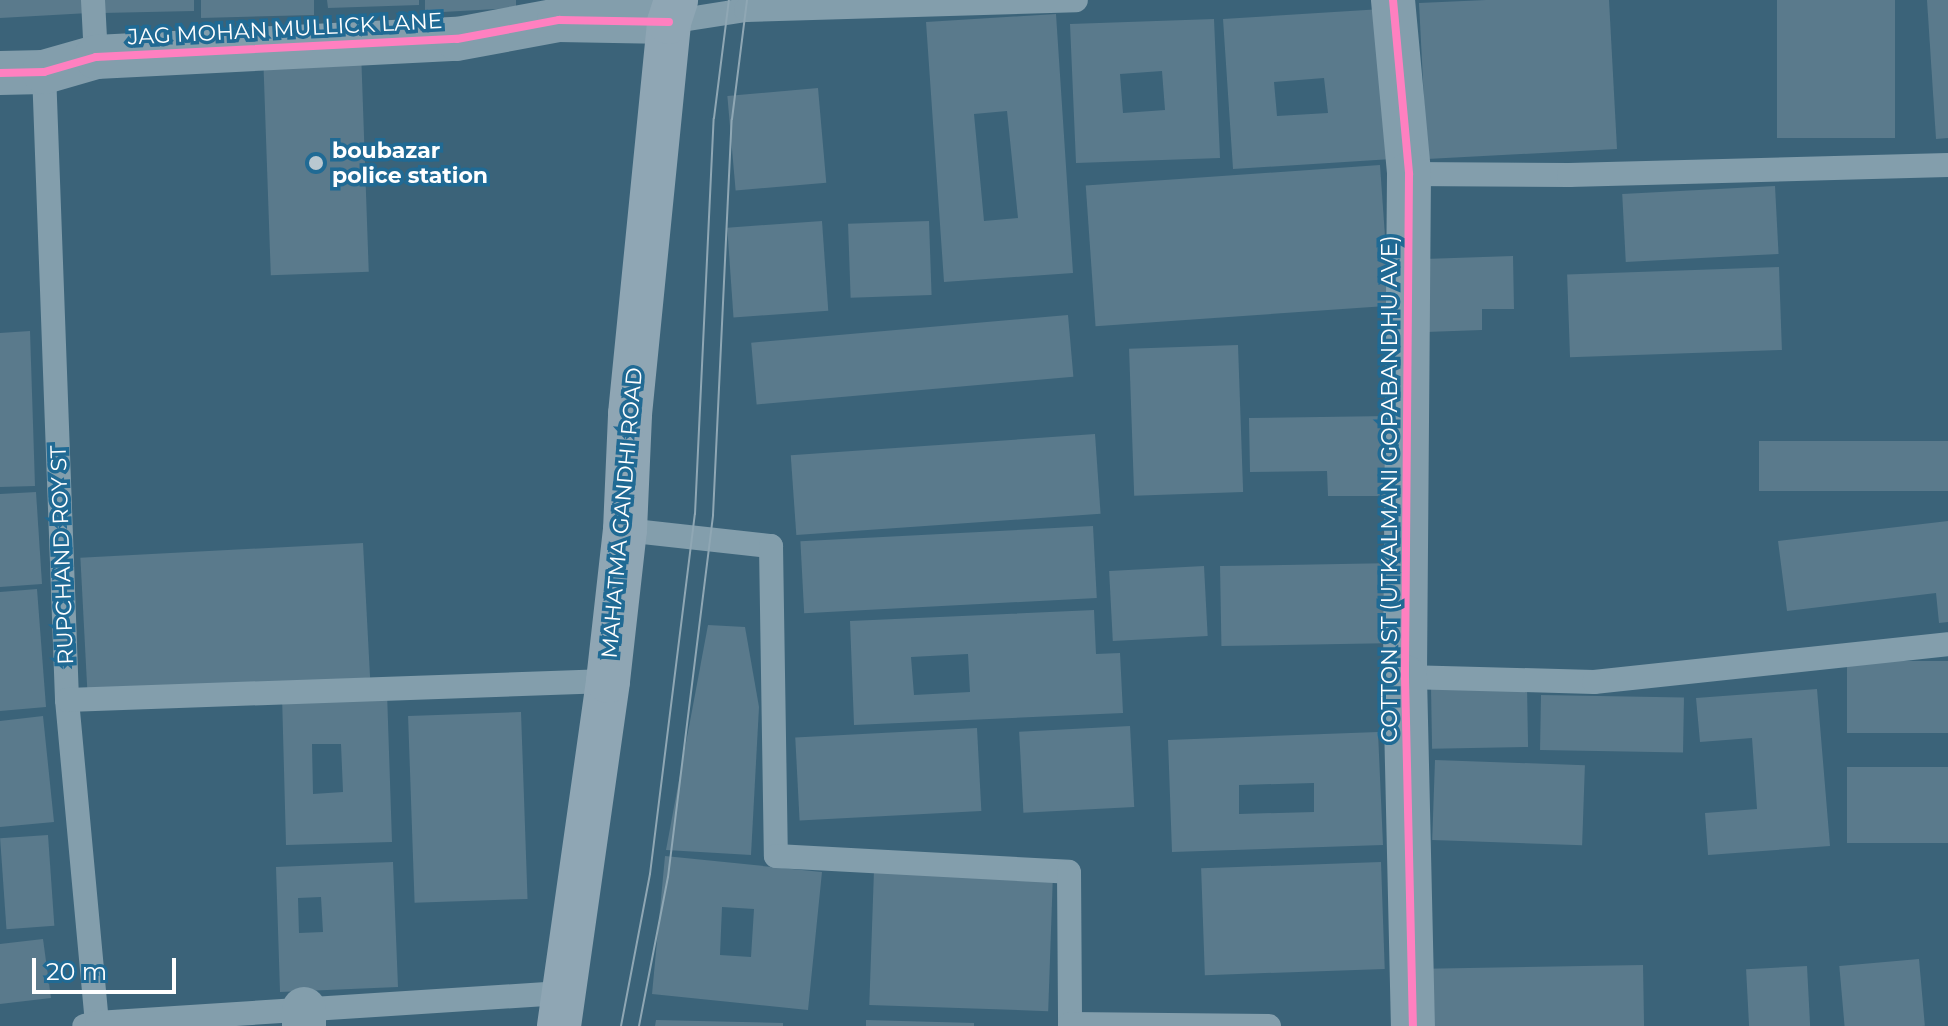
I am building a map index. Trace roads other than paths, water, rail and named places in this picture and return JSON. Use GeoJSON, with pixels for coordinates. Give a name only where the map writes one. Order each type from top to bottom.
{"type":"FeatureCollection","features":[{"type":"Feature","properties":{"kind":"main road","name":"MAHATMA GANDHI ROAD"},"geometry":{"type":"LineString","coordinates":[[562,1010],[608,681],[625,530],[630,414],[672,11]]}},
{"type":"Feature","properties":{"kind":"street","name":"COTTON ST (UTKALMANI GOPABANDHU AVE)"},"geometry":{"type":"LineString","coordinates":[[1393,0],[1409,174],[1405,677],[1413,1026]]}},
{"type":"Feature","properties":{"kind":"street","name":"JAG MOHAN MULLICK LANE"},"geometry":{"type":"LineString","coordinates":[[0,73],[44,72],[96,57],[457,39],[558,10],[672,11]]}},
{"type":"Feature","properties":{"kind":"lane"},"geometry":{"type":"LineString","coordinates":[[93,0],[96,57]]}},
{"type":"Feature","properties":{"kind":"lane","name":"JAG MOHAN MULLICK LANE"},"geometry":{"type":"LineString","coordinates":[[672,11],[1076,0]]}},
{"type":"Feature","properties":{"kind":"lane","name":"RUPCHAND ROY ST"},"geometry":{"type":"LineString","coordinates":[[44,72],[67,700],[90,1025]]}},
{"type":"Feature","properties":{"kind":"lane"},"geometry":{"type":"LineString","coordinates":[[1409,174],[1569,175],[1948,165]]}},
{"type":"Feature","properties":{"kind":"lane"},"geometry":{"type":"LineString","coordinates":[[625,530],[771,546],[776,856],[1069,872],[1070,1024],[1269,1026]]}},
{"type":"Feature","properties":{"kind":"lane"},"geometry":{"type":"LineString","coordinates":[[1405,677],[1594,682],[1948,644]]}},
{"type":"Feature","properties":{"kind":"lane"},"geometry":{"type":"LineString","coordinates":[[67,700],[608,681]]}},
{"type":"Feature","properties":{"kind":"lane"},"geometry":{"type":"LineString","coordinates":[[90,1025],[562,1010]]}},
{"type":"Feature","properties":{"kind":"tram line"},"geometry":{"type":"LineString","coordinates":[[621,1026],[650,874],[695,514],[714,118],[729,0]]}},
{"type":"Feature","properties":{"kind":"tram line"},"geometry":{"type":"LineString","coordinates":[[639,1026],[668,877],[713,515],[732,119],[747,0]]}},
{"type":"Feature","properties":{"kind":"place","name":"boubazar police station"},"geometry":{"type":"Point","coordinates":[316,163]}}]}
